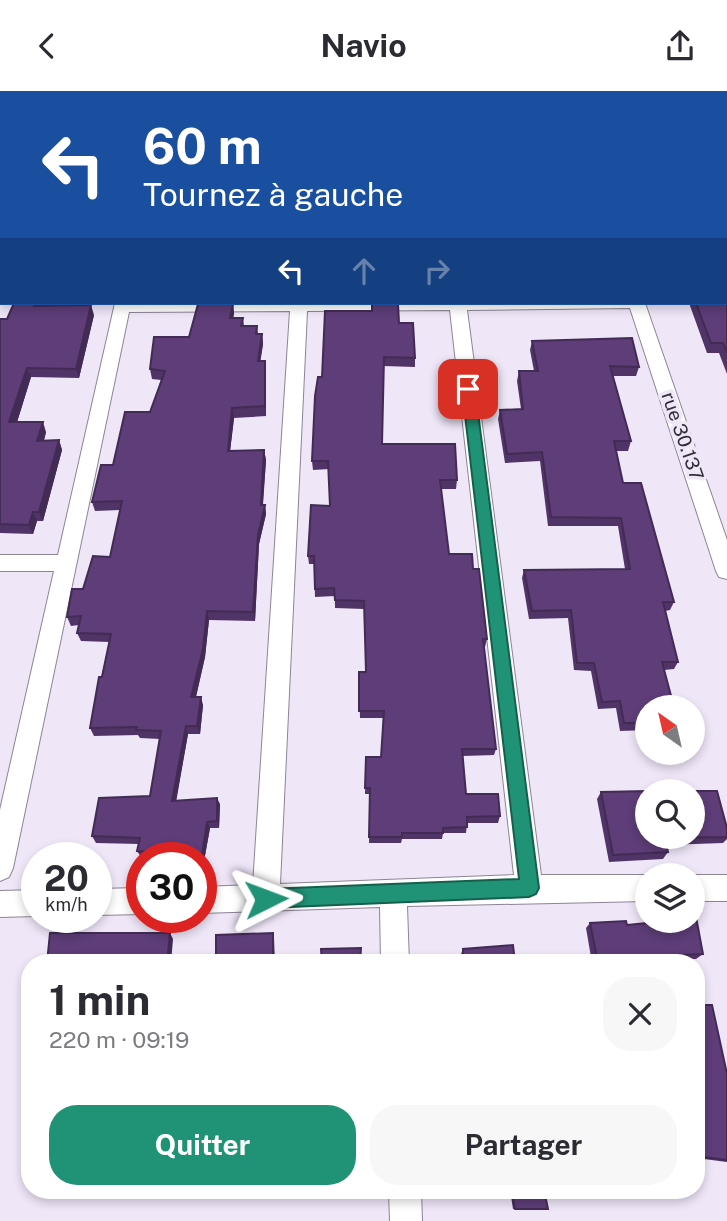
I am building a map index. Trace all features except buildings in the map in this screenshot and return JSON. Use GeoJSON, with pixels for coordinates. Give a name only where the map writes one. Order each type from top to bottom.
{"type":"FeatureCollection","features":[{"type":"Feature","properties":{"kind":"street"},"geometry":{"type":"LineString","coordinates":[[0,868],[123,305],[517,305]]}},
{"type":"Feature","properties":{"kind":"street"},"geometry":{"type":"LineString","coordinates":[[266,899],[299,305]]}},
{"type":"Feature","properties":{"kind":"street","name":"rue 30.137"},"geometry":{"type":"LineString","coordinates":[[637,305],[722,538],[727,571]]}},
{"type":"Feature","properties":{"kind":"street"},"geometry":{"type":"LineString","coordinates":[[458,306],[529,888]]}},
{"type":"Feature","properties":{"kind":"street"},"geometry":{"type":"LineString","coordinates":[[0,563],[67,563]]}},
{"type":"Feature","properties":{"kind":"street"},"geometry":{"type":"LineString","coordinates":[[217,900],[529,888],[635,888]]}},
{"type":"Feature","properties":{"kind":"street"},"geometry":{"type":"LineString","coordinates":[[705,888],[727,888]]}},
{"type":"Feature","properties":{"kind":"street"},"geometry":{"type":"LineString","coordinates":[[393,893],[396,954]]}},
{"type":"Feature","properties":{"kind":"street"},"geometry":{"type":"LineString","coordinates":[[0,904],[21,903]]}},
{"type":"Feature","properties":{"kind":"street"},"geometry":{"type":"LineString","coordinates":[[405,1199],[406,1221]]}},
{"type":"Feature","properties":{"kind":"route"},"geometry":{"type":"LineString","coordinates":[[266,899],[529,888],[468,389]]}}]}
